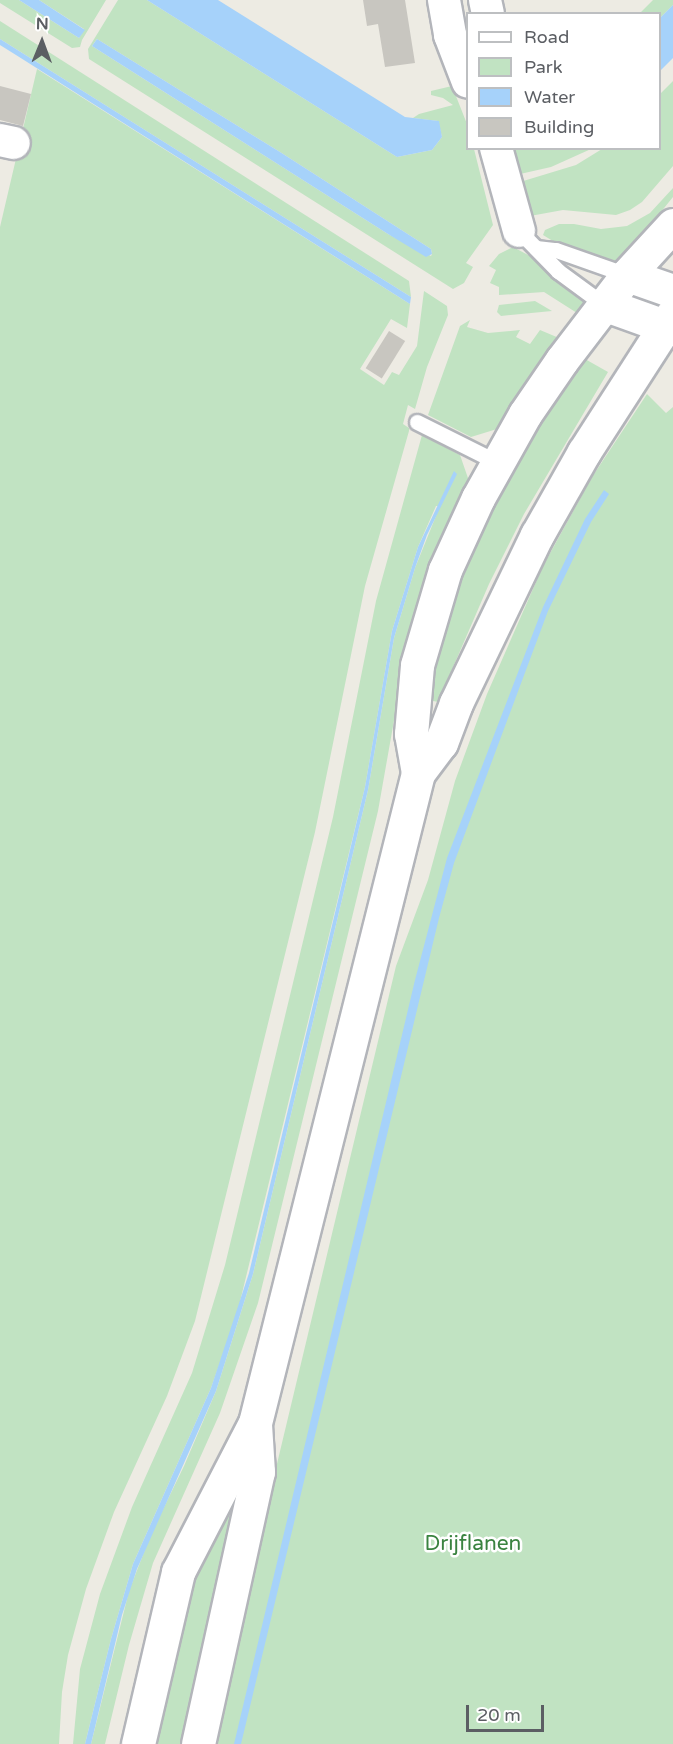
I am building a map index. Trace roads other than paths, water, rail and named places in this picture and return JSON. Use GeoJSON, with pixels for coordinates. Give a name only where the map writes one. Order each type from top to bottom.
{"type":"FeatureCollection","features":[{"type":"Feature","properties":{"kind":"main road"},"geometry":{"type":"LineString","coordinates":[[418,773],[411,734],[417,665],[445,570],[497,462],[525,414],[603,304],[673,225]]}},
{"type":"Feature","properties":{"kind":"main road"},"geometry":{"type":"LineString","coordinates":[[627,275],[673,291]]}},
{"type":"Feature","properties":{"kind":"main road"},"geometry":{"type":"LineString","coordinates":[[138,1744],[178,1572],[255,1423],[418,773],[441,743],[465,684],[537,535],[584,452],[670,323],[603,304]]}},
{"type":"Feature","properties":{"kind":"main road"},"geometry":{"type":"LineString","coordinates":[[198,1744],[258,1472],[255,1423]]}},
{"type":"Feature","properties":{"kind":"street"},"geometry":{"type":"LineString","coordinates":[[444,0],[450,36],[466,76]]}},
{"type":"Feature","properties":{"kind":"street"},"geometry":{"type":"LineString","coordinates":[[497,150],[527,239]]}},
{"type":"Feature","properties":{"kind":"lane"},"geometry":{"type":"LineString","coordinates":[[527,239],[627,275]]}},
{"type":"Feature","properties":{"kind":"lane"},"geometry":{"type":"LineString","coordinates":[[527,239],[558,271],[603,304]]}},
{"type":"Feature","properties":{"kind":"lane"},"geometry":{"type":"LineString","coordinates":[[417,422],[497,462]]}},
{"type":"Feature","properties":{"kind":"water"},"geometry":{"type":"Polygon","coordinates":[[[19,0],[39,0],[85,30],[79,38],[19,0]]]}},
{"type":"Feature","properties":{"kind":"water"},"geometry":{"type":"Polygon","coordinates":[[[147,0],[218,0],[405,117],[439,121],[442,137],[432,150],[397,157],[147,0]]]}},
{"type":"Feature","properties":{"kind":"water"},"geometry":{"type":"Polygon","coordinates":[[[673,5],[673,58],[661,70],[661,17],[673,5]]]}},
{"type":"Feature","properties":{"kind":"water"},"geometry":{"type":"Polygon","coordinates":[[[0,39],[411,297],[410,304],[0,45],[0,39]]]}},
{"type":"Feature","properties":{"kind":"water"},"geometry":{"type":"Polygon","coordinates":[[[97,39],[280,152],[431,249],[432,254],[426,257],[388,234],[92,46],[97,39]]]}},
{"type":"Feature","properties":{"kind":"water"},"geometry":{"type":"Polygon","coordinates":[[[454,471],[457,474],[427,535],[415,568],[394,638],[368,790],[253,1274],[216,1391],[137,1569],[122,1615],[91,1744],[85,1744],[111,1639],[133,1564],[211,1388],[249,1273],[365,787],[392,631],[418,547],[454,471]]]}},
{"type":"Feature","properties":{"kind":"water"},"geometry":{"type":"Polygon","coordinates":[[[604,490],[609,494],[591,522],[548,611],[454,863],[241,1744],[234,1744],[415,980],[447,858],[543,607],[585,519],[604,490]]]}},
{"type":"Feature","properties":{"kind":"park label","name":"Drijflanen"},"geometry":{"type":"Point","coordinates":[473,1544]}}]}
